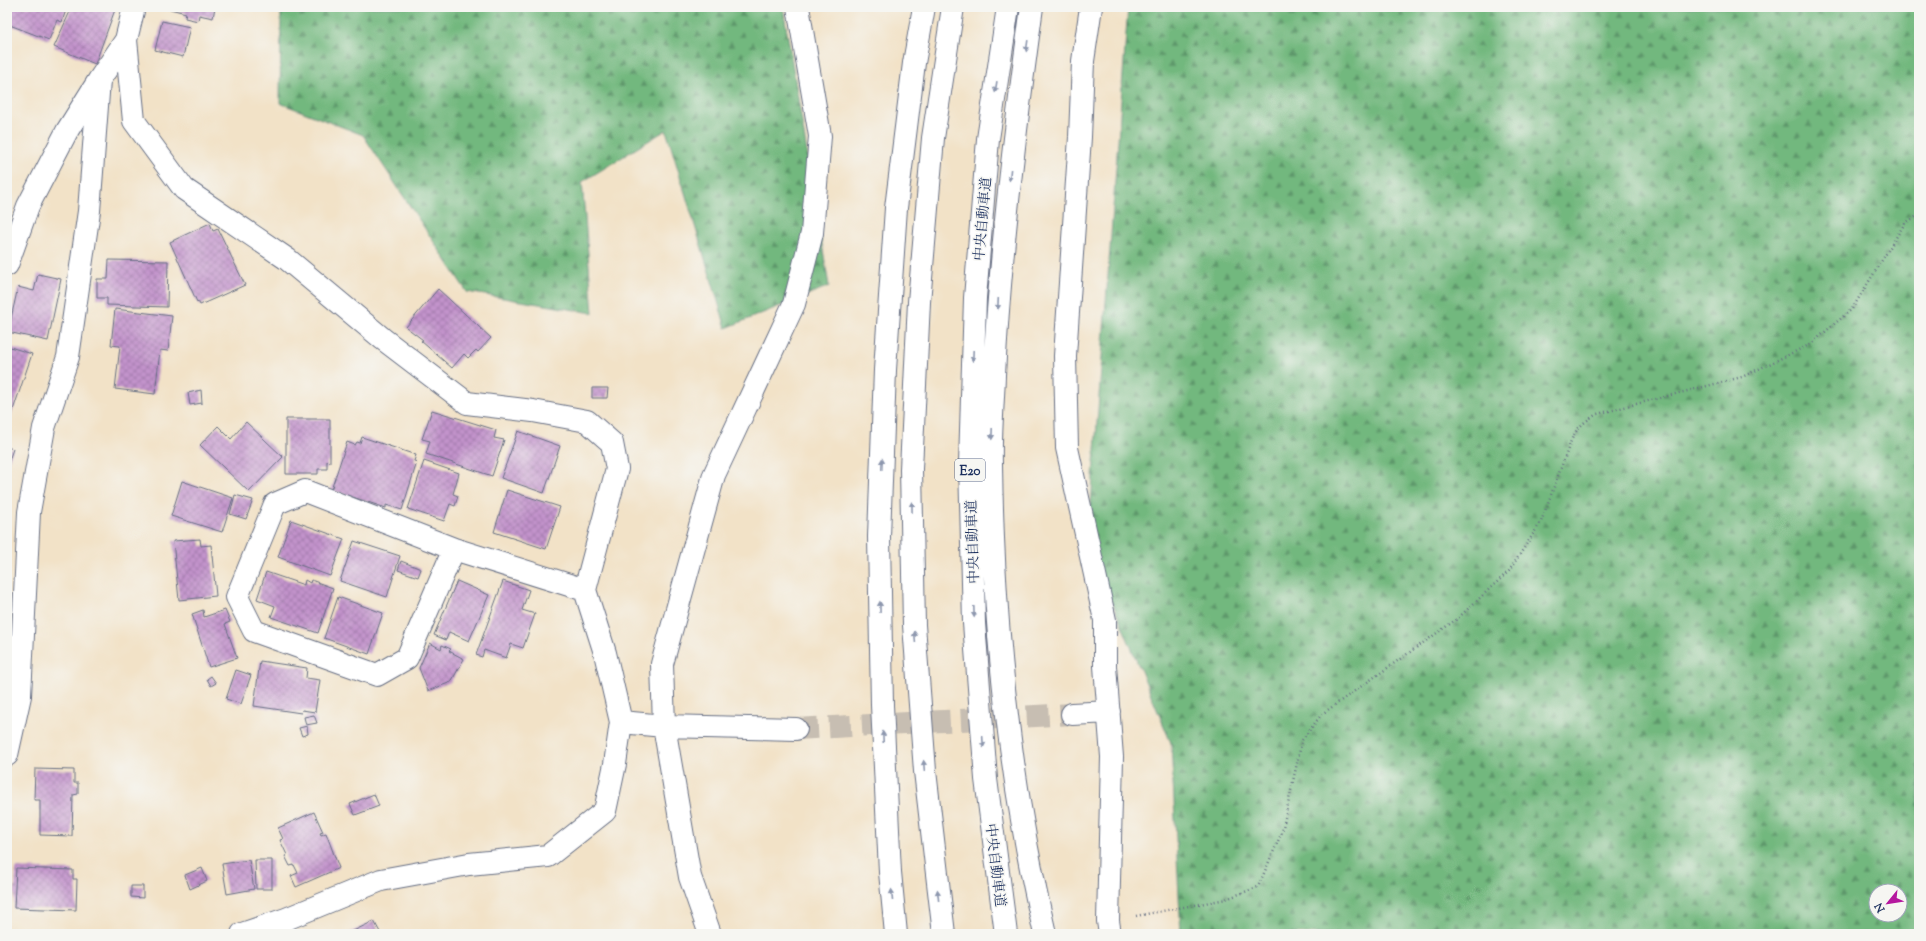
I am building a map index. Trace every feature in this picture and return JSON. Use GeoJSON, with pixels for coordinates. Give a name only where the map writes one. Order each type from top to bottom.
{"type":"FeatureCollection","features":[{"type":"Feature","properties":{"kind":"main road"},"geometry":{"type":"LineString","coordinates":[[134,7],[126,40],[134,121],[184,189],[287,259],[383,339],[467,403],[533,411],[587,421],[612,443],[617,469],[585,590],[605,653],[622,722],[605,811],[548,856],[469,864],[381,880],[286,919],[242,934]]}},
{"type":"Feature","properties":{"kind":"main road"},"geometry":{"type":"LineString","coordinates":[[710,934],[690,877],[664,726],[662,664],[714,475],[794,304],[812,233],[820,136],[798,7]]}},
{"type":"Feature","properties":{"kind":"main road"},"geometry":{"type":"LineString","coordinates":[[896,934],[890,872],[882,705],[879,537],[885,370],[896,208],[914,63],[924,7]]}},
{"type":"Feature","properties":{"kind":"main road"},"geometry":{"type":"LineString","coordinates":[[944,934],[925,771],[914,625],[911,469],[919,302],[933,138],[952,7]]}},
{"type":"Feature","properties":{"kind":"main road","name":"中央自動車道"},"geometry":{"type":"LineString","coordinates":[[1006,934],[984,763],[974,623],[970,464],[976,298],[988,139],[1008,7]]}},
{"type":"Feature","properties":{"kind":"main road"},"geometry":{"type":"LineString","coordinates":[[1032,7],[1014,135],[998,299],[991,462],[996,618],[1000,658],[1012,752],[1031,876],[1045,934]]}},
{"type":"Feature","properties":{"kind":"main road"},"geometry":{"type":"LineString","coordinates":[[1091,7],[1083,60],[1080,137],[1065,356],[1066,417],[1067,448],[1105,620],[1105,666],[1112,757],[1109,928]]}},
{"type":"Feature","properties":{"kind":"main road"},"geometry":{"type":"LineString","coordinates":[[7,265],[28,206],[67,131],[126,40]]}},
{"type":"Feature","properties":{"kind":"main road"},"geometry":{"type":"LineString","coordinates":[[7,755],[20,696],[29,512],[44,428],[68,357],[89,211],[99,80]]}},
{"type":"Feature","properties":{"kind":"main road"},"geometry":{"type":"LineString","coordinates":[[454,549],[406,658],[377,675],[254,631],[237,597],[275,504],[305,491],[454,549],[585,590]]}},
{"type":"Feature","properties":{"kind":"main road"},"geometry":{"type":"LineString","coordinates":[[1072,714],[1109,712]]}},
{"type":"Feature","properties":{"kind":"main road"},"geometry":{"type":"LineString","coordinates":[[622,722],[664,726],[796,729]]}},
{"type":"Feature","properties":{"kind":"path"},"geometry":{"type":"LineString","coordinates":[[1109,928],[1226,899],[1258,887],[1282,832],[1302,740],[1322,714],[1457,619],[1509,571],[1540,522],[1576,429],[1596,414],[1742,377],[1811,344],[1852,309],[1905,223],[1919,215]]}},
{"type":"Feature","properties":{"kind":"green space"},"geometry":{"type":"Polygon","coordinates":[[[281,7],[783,7],[829,286],[726,328],[666,130],[582,182],[593,313],[467,292],[363,135],[280,103],[281,7]]]}},
{"type":"Feature","properties":{"kind":"green space"},"geometry":{"type":"Polygon","coordinates":[[[1128,7],[1919,7],[1919,934],[1181,934],[1171,743],[1088,544],[1128,7]]]}},
{"type":"Feature","properties":{"kind":"building"},"geometry":{"type":"Polygon","coordinates":[[[11,7],[67,7],[62,22],[57,20],[49,40],[7,24],[7,18],[11,7]]]}},
{"type":"Feature","properties":{"kind":"building"},"geometry":{"type":"Polygon","coordinates":[[[72,7],[116,7],[95,64],[54,47],[72,7]]]}},
{"type":"Feature","properties":{"kind":"building"},"geometry":{"type":"Polygon","coordinates":[[[170,7],[215,7],[213,18],[199,15],[198,21],[185,18],[186,13],[170,9],[170,7]]]}},
{"type":"Feature","properties":{"kind":"building"},"geometry":{"type":"Polygon","coordinates":[[[162,21],[190,27],[183,57],[155,50],[162,21]]]}},
{"type":"Feature","properties":{"kind":"building"},"geometry":{"type":"Polygon","coordinates":[[[210,223],[213,231],[218,229],[245,285],[200,305],[198,301],[197,302],[170,242],[210,223]]]}},
{"type":"Feature","properties":{"kind":"building"},"geometry":{"type":"Polygon","coordinates":[[[109,260],[168,261],[167,307],[107,305],[107,298],[97,298],[97,279],[108,279],[109,260]]]}},
{"type":"Feature","properties":{"kind":"building"},"geometry":{"type":"Polygon","coordinates":[[[38,274],[61,279],[48,341],[8,332],[18,287],[34,291],[38,274]]]}},
{"type":"Feature","properties":{"kind":"building"},"geometry":{"type":"Polygon","coordinates":[[[438,289],[491,338],[478,352],[476,350],[468,358],[464,354],[452,368],[421,341],[423,340],[406,327],[438,289]]]}},
{"type":"Feature","properties":{"kind":"building"},"geometry":{"type":"Polygon","coordinates":[[[115,309],[172,316],[168,351],[160,350],[155,394],[115,389],[120,346],[111,345],[115,309]]]}},
{"type":"Feature","properties":{"kind":"building"},"geometry":{"type":"Polygon","coordinates":[[[7,346],[32,354],[7,428],[7,346]]]}},
{"type":"Feature","properties":{"kind":"building"},"geometry":{"type":"Polygon","coordinates":[[[592,388],[608,388],[607,398],[592,398],[592,388]]]}},
{"type":"Feature","properties":{"kind":"building"},"geometry":{"type":"Polygon","coordinates":[[[201,390],[202,403],[190,405],[188,393],[201,390]]]}},
{"type":"Feature","properties":{"kind":"building"},"geometry":{"type":"Polygon","coordinates":[[[432,410],[496,430],[494,438],[504,440],[492,476],[426,454],[430,441],[422,439],[432,410]]]}},
{"type":"Feature","properties":{"kind":"building"},"geometry":{"type":"Polygon","coordinates":[[[286,419],[330,419],[330,462],[327,461],[327,469],[318,469],[318,474],[286,474],[286,419]]]}},
{"type":"Feature","properties":{"kind":"building"},"geometry":{"type":"Polygon","coordinates":[[[246,422],[283,457],[249,492],[200,445],[218,426],[231,439],[246,422]]]}},
{"type":"Feature","properties":{"kind":"building"},"geometry":{"type":"Polygon","coordinates":[[[518,431],[560,446],[544,493],[501,478],[518,431]]]}},
{"type":"Feature","properties":{"kind":"building"},"geometry":{"type":"Polygon","coordinates":[[[362,437],[416,455],[414,461],[417,462],[402,510],[386,505],[386,508],[331,490],[347,442],[355,445],[357,442],[360,443],[362,437]]]}},
{"type":"Feature","properties":{"kind":"building"},"geometry":{"type":"Polygon","coordinates":[[[7,447],[13,449],[7,466],[7,447]]]}},
{"type":"Feature","properties":{"kind":"building"},"geometry":{"type":"Polygon","coordinates":[[[424,461],[459,473],[453,494],[458,496],[455,506],[450,504],[444,521],[408,509],[424,461]]]}},
{"type":"Feature","properties":{"kind":"building"},"geometry":{"type":"Polygon","coordinates":[[[182,481],[233,498],[222,532],[171,516],[182,481]]]}},
{"type":"Feature","properties":{"kind":"building"},"geometry":{"type":"Polygon","coordinates":[[[507,490],[560,507],[546,549],[494,532],[507,490]]]}},
{"type":"Feature","properties":{"kind":"building"},"geometry":{"type":"Polygon","coordinates":[[[235,495],[253,500],[246,519],[230,514],[235,495]]]}},
{"type":"Feature","properties":{"kind":"building"},"geometry":{"type":"Polygon","coordinates":[[[291,520],[344,539],[330,576],[278,557],[291,520]]]}},
{"type":"Feature","properties":{"kind":"building"},"geometry":{"type":"Polygon","coordinates":[[[200,539],[201,546],[211,545],[216,596],[179,600],[173,541],[200,539]]]}},
{"type":"Feature","properties":{"kind":"building"},"geometry":{"type":"Polygon","coordinates":[[[354,541],[400,556],[387,597],[340,581],[354,541]]]}},
{"type":"Feature","properties":{"kind":"building"},"geometry":{"type":"Polygon","coordinates":[[[401,561],[421,569],[418,577],[398,570],[401,561]]]}},
{"type":"Feature","properties":{"kind":"building"},"geometry":{"type":"Polygon","coordinates":[[[266,572],[304,585],[305,580],[310,583],[311,580],[333,588],[318,633],[271,617],[275,606],[257,599],[266,572]]]}},
{"type":"Feature","properties":{"kind":"building"},"geometry":{"type":"Polygon","coordinates":[[[457,581],[489,595],[469,641],[449,632],[446,640],[434,635],[457,581]]]}},
{"type":"Feature","properties":{"kind":"building"},"geometry":{"type":"Polygon","coordinates":[[[503,581],[529,590],[522,610],[535,614],[523,648],[511,644],[506,658],[484,650],[482,657],[476,655],[503,581]]]}},
{"type":"Feature","properties":{"kind":"building"},"geometry":{"type":"Polygon","coordinates":[[[338,597],[383,613],[369,654],[324,638],[338,597]]]}},
{"type":"Feature","properties":{"kind":"building"},"geometry":{"type":"Polygon","coordinates":[[[203,610],[204,617],[225,610],[230,622],[225,624],[237,658],[209,667],[192,614],[203,610]]]}},
{"type":"Feature","properties":{"kind":"building"},"geometry":{"type":"Polygon","coordinates":[[[430,643],[441,649],[442,645],[451,649],[449,651],[464,659],[451,682],[428,691],[419,668],[430,643]]]}},
{"type":"Feature","properties":{"kind":"building"},"geometry":{"type":"Polygon","coordinates":[[[260,661],[307,668],[306,678],[320,680],[315,712],[302,710],[301,713],[254,706],[260,661]]]}},
{"type":"Feature","properties":{"kind":"building"},"geometry":{"type":"Polygon","coordinates":[[[236,670],[251,675],[241,704],[226,699],[236,670]]]}},
{"type":"Feature","properties":{"kind":"building"},"geometry":{"type":"Polygon","coordinates":[[[211,676],[216,683],[211,686],[207,679],[211,676]]]}},
{"type":"Feature","properties":{"kind":"building"},"geometry":{"type":"Polygon","coordinates":[[[314,715],[317,723],[306,725],[304,717],[314,715]]]}},
{"type":"Feature","properties":{"kind":"building"},"geometry":{"type":"Polygon","coordinates":[[[307,726],[308,734],[302,736],[299,728],[307,726]]]}},
{"type":"Feature","properties":{"kind":"building"},"geometry":{"type":"Polygon","coordinates":[[[35,769],[74,770],[74,783],[78,783],[78,794],[73,795],[72,836],[40,835],[40,800],[34,800],[35,769]]]}},
{"type":"Feature","properties":{"kind":"building"},"geometry":{"type":"Polygon","coordinates":[[[374,794],[379,806],[355,815],[350,804],[374,794]]]}},
{"type":"Feature","properties":{"kind":"building"},"geometry":{"type":"Polygon","coordinates":[[[314,812],[323,832],[320,833],[321,835],[326,833],[339,868],[296,887],[291,876],[298,873],[294,865],[290,866],[285,856],[287,855],[280,840],[283,839],[278,828],[314,812]]]}},
{"type":"Feature","properties":{"kind":"building"},"geometry":{"type":"Polygon","coordinates":[[[249,860],[254,889],[227,894],[222,864],[249,860]]]}},
{"type":"Feature","properties":{"kind":"building"},"geometry":{"type":"Polygon","coordinates":[[[255,860],[272,860],[272,889],[256,889],[255,860]]]}},
{"type":"Feature","properties":{"kind":"building"},"geometry":{"type":"Polygon","coordinates":[[[16,868],[73,870],[73,879],[77,879],[76,910],[14,908],[16,868]]]}},
{"type":"Feature","properties":{"kind":"building"},"geometry":{"type":"Polygon","coordinates":[[[202,868],[207,881],[190,889],[185,875],[202,868]]]}},
{"type":"Feature","properties":{"kind":"building"},"geometry":{"type":"Polygon","coordinates":[[[131,886],[143,886],[143,898],[131,897],[131,886]]]}},
{"type":"Feature","properties":{"kind":"building"},"geometry":{"type":"Polygon","coordinates":[[[374,921],[381,934],[347,934],[374,921]]]}},
{"type":"Feature","properties":{"kind":"tunnel"},"geometry":{"type":"LineString","coordinates":[[796,729],[1072,714]]}}]}
